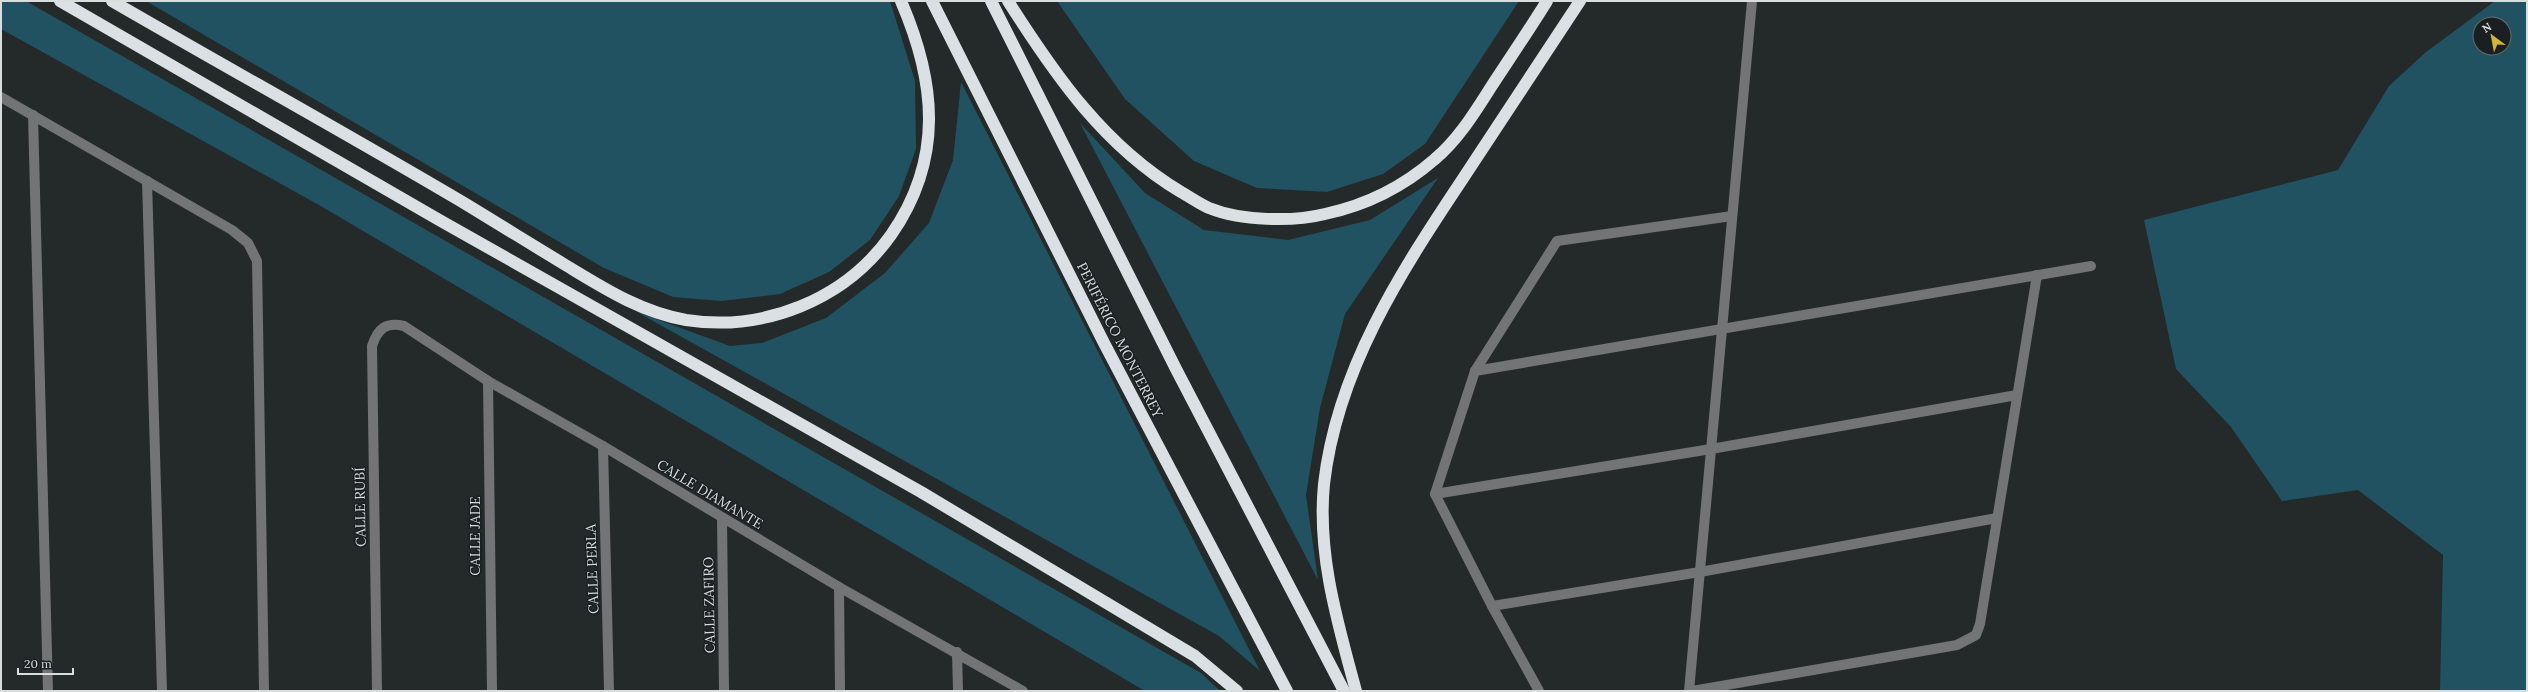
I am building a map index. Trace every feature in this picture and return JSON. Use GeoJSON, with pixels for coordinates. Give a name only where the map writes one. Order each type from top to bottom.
{"type":"FeatureCollection","features":[{"type":"Feature","properties":{"kind":"highway"},"geometry":{"type":"LineString","coordinates":[[60,1],[441,220],[921,492],[1195,656],[1237,691]]}},
{"type":"Feature","properties":{"kind":"highway"},"geometry":{"type":"LineString","coordinates":[[112,1],[467,205],[617,296],[662,315],[686,320],[717,322],[759,319],[782,313],[826,295],[865,267],[880,250],[905,211],[923,161],[929,123],[929,100],[922,54],[901,1]]}},
{"type":"Feature","properties":{"kind":"highway","name":"PERIFÉRICO MONTERREY"},"geometry":{"type":"LineString","coordinates":[[932,1],[1104,343],[1287,691]]}},
{"type":"Feature","properties":{"kind":"highway"},"geometry":{"type":"LineString","coordinates":[[992,1],[1176,370],[1344,691]]}},
{"type":"Feature","properties":{"kind":"highway"},"geometry":{"type":"LineString","coordinates":[[1008,1],[1063,84],[1095,122],[1127,154],[1167,183],[1210,208],[1257,218],[1306,219],[1353,208],[1397,188],[1436,159],[1468,122],[1547,1]]}},
{"type":"Feature","properties":{"kind":"highway"},"geometry":{"type":"LineString","coordinates":[[1356,691],[1330,588],[1324,536],[1324,485],[1335,429],[1345,394],[1374,323],[1421,241],[1580,1]]}},
{"type":"Feature","properties":{"kind":"street"},"geometry":{"type":"LineString","coordinates":[[1689,691],[1752,1]]}},
{"type":"Feature","properties":{"kind":"street"},"geometry":{"type":"LineString","coordinates":[[1,97],[232,230],[248,243],[257,261],[264,691]]}},
{"type":"Feature","properties":{"kind":"street"},"geometry":{"type":"LineString","coordinates":[[33,115],[48,691]]}},
{"type":"Feature","properties":{"kind":"street"},"geometry":{"type":"LineString","coordinates":[[147,181],[162,691]]}},
{"type":"Feature","properties":{"kind":"street"},"geometry":{"type":"LineString","coordinates":[[1539,691],[1492,606],[1435,494],[1475,371],[1557,241],[1732,216]]}},
{"type":"Feature","properties":{"kind":"street"},"geometry":{"type":"LineString","coordinates":[[1475,371],[2091,266]]}},
{"type":"Feature","properties":{"kind":"street"},"geometry":{"type":"LineString","coordinates":[[1692,691],[1957,645],[1976,635],[1980,624],[2037,275]]}},
{"type":"Feature","properties":{"kind":"street","name":"CALLE DIAMANTE"},"geometry":{"type":"LineString","coordinates":[[384,326],[393,324],[404,326],[488,381],[603,446],[839,587],[957,652],[1023,691]]}},
{"type":"Feature","properties":{"kind":"street","name":"CALLE RUBÍ"},"geometry":{"type":"LineString","coordinates":[[377,691],[372,346],[376,334],[384,326]]}},
{"type":"Feature","properties":{"kind":"street","name":"CALLE JADE"},"geometry":{"type":"LineString","coordinates":[[488,381],[492,691]]}},
{"type":"Feature","properties":{"kind":"street"},"geometry":{"type":"LineString","coordinates":[[1435,494],[1711,450],[2017,395]]}},
{"type":"Feature","properties":{"kind":"street","name":"CALLE PERLA"},"geometry":{"type":"LineString","coordinates":[[603,446],[609,691]]}},
{"type":"Feature","properties":{"kind":"street","name":"CALLE ZAFIRO"},"geometry":{"type":"LineString","coordinates":[[722,518],[724,691]]}},
{"type":"Feature","properties":{"kind":"street"},"geometry":{"type":"LineString","coordinates":[[1492,606],[1700,572],[1997,518]]}},
{"type":"Feature","properties":{"kind":"street"},"geometry":{"type":"LineString","coordinates":[[839,587],[840,691]]}},
{"type":"Feature","properties":{"kind":"street"},"geometry":{"type":"LineString","coordinates":[[957,652],[958,691]]}},
{"type":"Feature","properties":{"kind":"shaded area"},"geometry":{"type":"Polygon","coordinates":[[[1,1],[26,1],[1201,673],[1220,691],[1145,691],[319,205],[1,29],[1,1]]]}},
{"type":"Feature","properties":{"kind":"shaded area"},"geometry":{"type":"Polygon","coordinates":[[[146,1],[890,1],[915,81],[916,149],[899,196],[870,240],[829,272],[780,294],[722,301],[673,297],[604,268],[146,1]]]}},
{"type":"Feature","properties":{"kind":"shaded area"},"geometry":{"type":"Polygon","coordinates":[[[1057,1],[1519,1],[1425,144],[1383,174],[1327,192],[1257,188],[1194,161],[1125,99],[1057,1]]]}},
{"type":"Feature","properties":{"kind":"shaded area"},"geometry":{"type":"Polygon","coordinates":[[[2495,1],[2527,1],[2527,691],[2440,691],[2443,555],[2358,490],[2282,501],[2231,427],[2176,369],[2144,220],[2338,170],[2389,86],[2426,52],[2472,18],[2472,56],[2512,56],[2512,16],[2475,16],[2495,1]]]}},
{"type":"Feature","properties":{"kind":"shaded area"},"geometry":{"type":"Polygon","coordinates":[[[961,82],[1260,671],[1219,636],[637,312],[730,346],[762,343],[826,318],[885,273],[929,223],[953,160],[961,82]]]}},
{"type":"Feature","properties":{"kind":"shaded area"},"geometry":{"type":"Polygon","coordinates":[[[1080,123],[1145,193],[1204,230],[1288,240],[1370,220],[1438,178],[1345,314],[1320,408],[1306,495],[1318,580],[1080,123]]]}}]}
